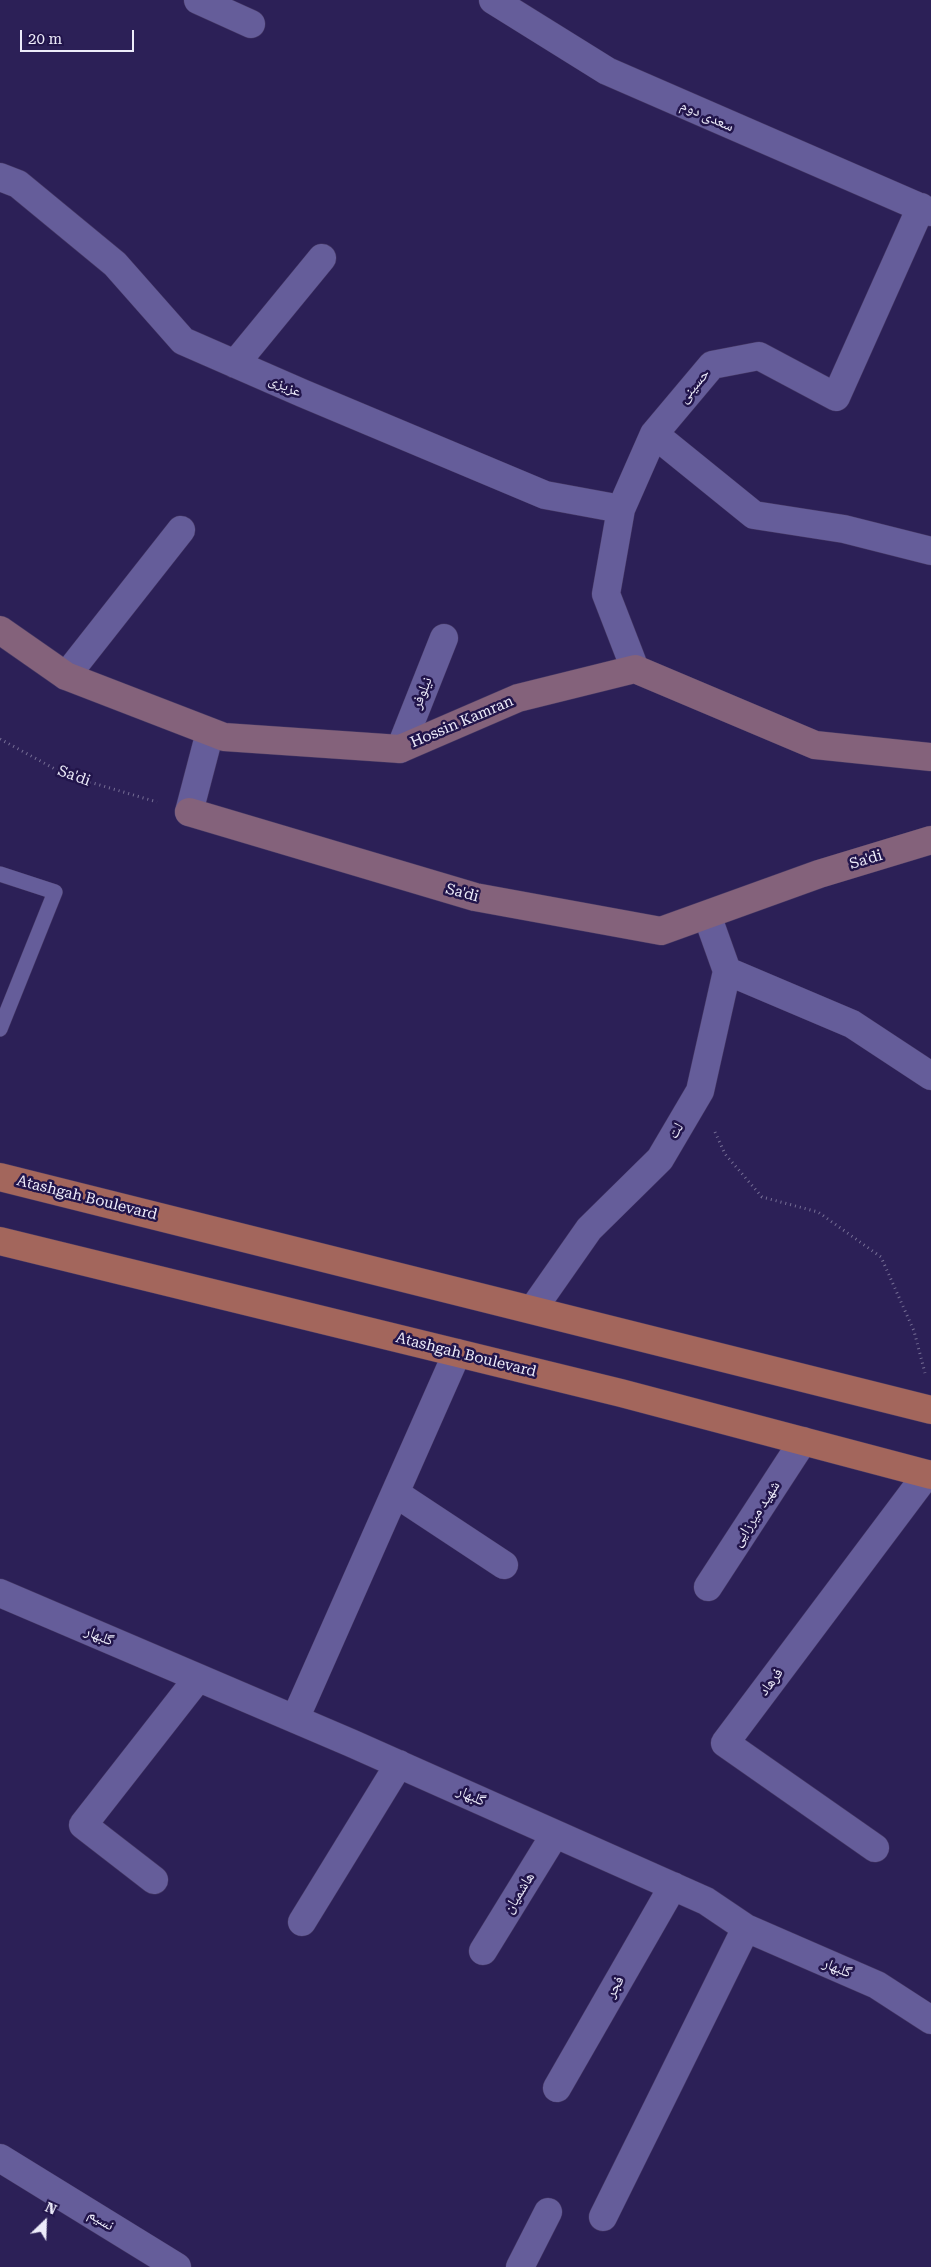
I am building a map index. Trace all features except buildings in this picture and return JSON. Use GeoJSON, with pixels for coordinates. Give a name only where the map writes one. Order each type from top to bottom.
{"type":"FeatureCollection","features":[{"type":"Feature","properties":{"kind":"main road","name":"Atashgah Boulevard"},"geometry":{"type":"LineString","coordinates":[[0,1176],[931,1410]]}},
{"type":"Feature","properties":{"kind":"main road","name":"Atashgah Boulevard"},"geometry":{"type":"LineString","coordinates":[[0,1241],[622,1393],[929,1474]]}},
{"type":"Feature","properties":{"kind":"street"},"geometry":{"type":"LineString","coordinates":[[198,0],[251,24]]}},
{"type":"Feature","properties":{"kind":"street","name":"سعدی دوم"},"geometry":{"type":"LineString","coordinates":[[493,0],[607,71],[926,210]]}},
{"type":"Feature","properties":{"kind":"street","name":"عزیزی"},"geometry":{"type":"LineString","coordinates":[[0,177],[18,184],[115,264],[183,341],[545,495],[621,509]]}},
{"type":"Feature","properties":{"kind":"street","name":"حسینی"},"geometry":{"type":"LineString","coordinates":[[635,669],[606,594],[621,509],[654,434],[712,365],[759,356],[836,397],[926,210]]}},
{"type":"Feature","properties":{"kind":"street"},"geometry":{"type":"LineString","coordinates":[[235,364],[322,258]]}},
{"type":"Feature","properties":{"kind":"street"},"geometry":{"type":"LineString","coordinates":[[654,434],[754,515],[844,529],[931,551]]}},
{"type":"Feature","properties":{"kind":"street"},"geometry":{"type":"LineString","coordinates":[[66,676],[181,530]]}},
{"type":"Feature","properties":{"kind":"street","name":"Hossin Kamran"},"geometry":{"type":"LineString","coordinates":[[0,630],[66,676],[224,737],[400,749],[518,698],[635,669]]}},
{"type":"Feature","properties":{"kind":"street","name":"نیلوفر"},"geometry":{"type":"LineString","coordinates":[[400,749],[444,638]]}},
{"type":"Feature","properties":{"kind":"street"},"geometry":{"type":"LineString","coordinates":[[635,669],[815,745],[931,757]]}},
{"type":"Feature","properties":{"kind":"street"},"geometry":{"type":"LineString","coordinates":[[189,812],[210,732]]}},
{"type":"Feature","properties":{"kind":"street","name":"Sa'di"},"geometry":{"type":"LineString","coordinates":[[189,812],[476,897],[660,931],[819,874],[931,840]]}},
{"type":"Feature","properties":{"kind":"street"},"geometry":{"type":"LineString","coordinates":[[707,915],[727,971],[852,1024],[931,1076]]}},
{"type":"Feature","properties":{"kind":"street","name":"لت"},"geometry":{"type":"LineString","coordinates":[[533,1309],[589,1229],[660,1159],[700,1091],[727,971]]}},
{"type":"Feature","properties":{"kind":"street"},"geometry":{"type":"LineString","coordinates":[[294,1719],[457,1352]]}},
{"type":"Feature","properties":{"kind":"street","name":"شهید میرزایی"},"geometry":{"type":"LineString","coordinates":[[708,1587],[803,1441]]}},
{"type":"Feature","properties":{"kind":"street","name":"فرهاد"},"geometry":{"type":"LineString","coordinates":[[875,1848],[725,1743],[929,1474]]}},
{"type":"Feature","properties":{"kind":"street"},"geometry":{"type":"LineString","coordinates":[[394,1493],[504,1565]]}},
{"type":"Feature","properties":{"kind":"street","name":"گلبهار"},"geometry":{"type":"LineString","coordinates":[[0,1593],[399,1764],[706,1901],[746,1928],[877,1985],[931,2020]]}},
{"type":"Feature","properties":{"kind":"street"},"geometry":{"type":"LineString","coordinates":[[154,1880],[84,1825],[198,1678]]}},
{"type":"Feature","properties":{"kind":"street"},"geometry":{"type":"LineString","coordinates":[[302,1922],[399,1764]]}},
{"type":"Feature","properties":{"kind":"street","name":"هاشمیان"},"geometry":{"type":"LineString","coordinates":[[482,1951],[555,1834]]}},
{"type":"Feature","properties":{"kind":"street","name":"فجر"},"geometry":{"type":"LineString","coordinates":[[557,2088],[673,1886]]}},
{"type":"Feature","properties":{"kind":"street"},"geometry":{"type":"LineString","coordinates":[[603,2217],[746,1928]]}},
{"type":"Feature","properties":{"kind":"street","name":"نسیم"},"geometry":{"type":"LineString","coordinates":[[0,2158],[177,2267]]}},
{"type":"Feature","properties":{"kind":"street"},"geometry":{"type":"LineString","coordinates":[[520,2267],[548,2212]]}},
{"type":"Feature","properties":{"kind":"lane"},"geometry":{"type":"LineString","coordinates":[[0,874],[55,892],[0,1029]]}},
{"type":"Feature","properties":{"kind":"path","name":"Sa'di"},"geometry":{"type":"LineString","coordinates":[[0,740],[66,775],[189,812]]}},
{"type":"Feature","properties":{"kind":"path"},"geometry":{"type":"LineString","coordinates":[[717,1137],[725,1154],[762,1197],[818,1212],[881,1257],[914,1331],[926,1377]]}}]}
